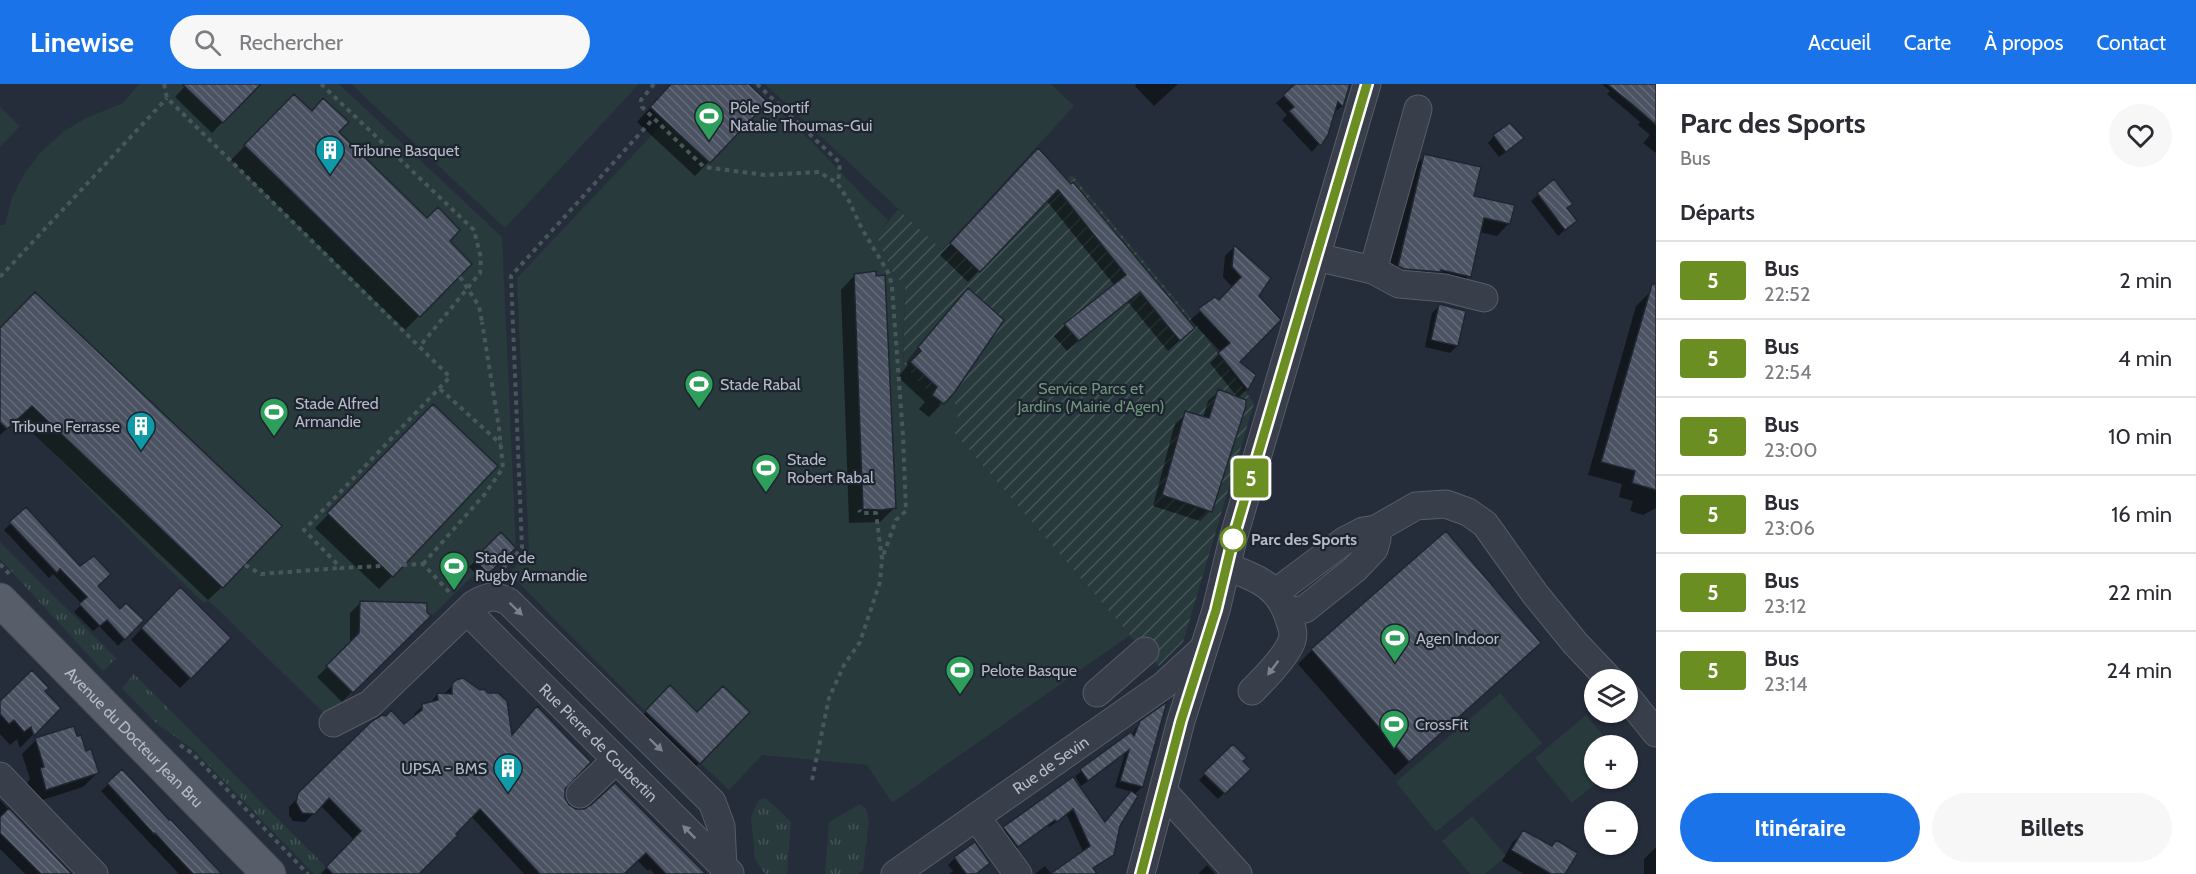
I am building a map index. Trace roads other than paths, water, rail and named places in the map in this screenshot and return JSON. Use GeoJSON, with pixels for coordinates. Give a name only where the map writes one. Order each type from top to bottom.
{"type":"FeatureCollection","features":[{"type":"Feature","properties":{"kind":"main road","name":"Avenue du Docteur Jean Bru"},"geometry":{"type":"LineString","coordinates":[[0,600],[269,874]]}},
{"type":"Feature","properties":{"kind":"street"},"geometry":{"type":"LineString","coordinates":[[1141,874],[1233,539],[1366,84]]}},
{"type":"Feature","properties":{"kind":"street"},"geometry":{"type":"LineString","coordinates":[[1373,270],[1418,109]]}},
{"type":"Feature","properties":{"kind":"street"},"geometry":{"type":"LineString","coordinates":[[1316,257],[1373,270],[1399,284],[1445,288],[1485,298]]}},
{"type":"Feature","properties":{"kind":"street"},"geometry":{"type":"LineString","coordinates":[[1282,602],[1344,541],[1363,531],[1376,529],[1416,506],[1446,504],[1468,512],[1493,533],[1535,594],[1575,643],[1600,669]]}},
{"type":"Feature","properties":{"kind":"street"},"geometry":{"type":"LineString","coordinates":[[1227,567],[1249,574],[1282,602],[1292,628],[1292,642],[1269,674],[1252,691]]}},
{"type":"Feature","properties":{"kind":"street"},"geometry":{"type":"LineString","coordinates":[[333,723],[370,704],[467,611],[484,598],[499,596],[509,602],[712,802],[721,826],[727,870]]}},
{"type":"Feature","properties":{"kind":"street","name":"Rue Pierre de Coubertin"},"geometry":{"type":"LineString","coordinates":[[467,611],[727,870]]}},
{"type":"Feature","properties":{"kind":"street","name":"Rue de Sevin"},"geometry":{"type":"LineString","coordinates":[[896,874],[1164,685],[1203,649]]}},
{"type":"Feature","properties":{"kind":"street"},"geometry":{"type":"LineString","coordinates":[[1097,693],[1145,651]]}},
{"type":"Feature","properties":{"kind":"street"},"geometry":{"type":"LineString","coordinates":[[1638,711],[1656,734]]}},
{"type":"Feature","properties":{"kind":"street"},"geometry":{"type":"LineString","coordinates":[[577,790],[612,755]]}},
{"type":"Feature","properties":{"kind":"street"},"geometry":{"type":"LineString","coordinates":[[0,776],[94,874]]}},
{"type":"Feature","properties":{"kind":"street"},"geometry":{"type":"LineString","coordinates":[[1163,791],[1238,874]]}},
{"type":"Feature","properties":{"kind":"street"},"geometry":{"type":"LineString","coordinates":[[976,817],[1018,874]]}},
{"type":"Feature","properties":{"kind":"place","name":"Pôle Sportif Natalie Thoumas-Gui"},"geometry":{"type":"Point","coordinates":[709,142]}},
{"type":"Feature","properties":{"kind":"place","name":"Tribune Basquet"},"geometry":{"type":"Point","coordinates":[330,176]}},
{"type":"Feature","properties":{"kind":"place","name":"Stade Rabal"},"geometry":{"type":"Point","coordinates":[699,410]}},
{"type":"Feature","properties":{"kind":"place","name":"Stade Alfred Armandie"},"geometry":{"type":"Point","coordinates":[274,438]}},
{"type":"Feature","properties":{"kind":"place","name":"Tribune Ferrasse"},"geometry":{"type":"Point","coordinates":[141,452]}},
{"type":"Feature","properties":{"kind":"place","name":"Stade Robert Rabal"},"geometry":{"type":"Point","coordinates":[766,494]}},
{"type":"Feature","properties":{"kind":"place","name":"Parc des Sports"},"geometry":{"type":"Point","coordinates":[1233,539]}},
{"type":"Feature","properties":{"kind":"place","name":"Stade de Rugby Armandie"},"geometry":{"type":"Point","coordinates":[454,592]}},
{"type":"Feature","properties":{"kind":"place","name":"Agen Indoor"},"geometry":{"type":"Point","coordinates":[1395,664]}},
{"type":"Feature","properties":{"kind":"place","name":"Pelote Basque"},"geometry":{"type":"Point","coordinates":[960,696]}},
{"type":"Feature","properties":{"kind":"place","name":"CrossFit"},"geometry":{"type":"Point","coordinates":[1394,750]}},
{"type":"Feature","properties":{"kind":"place","name":"UPSA - BMS"},"geometry":{"type":"Point","coordinates":[508,794]}},
{"type":"Feature","properties":{"kind":"park label","name":"Service Parcs et Jardins (Mairie d'Agen)"},"geometry":{"type":"Point","coordinates":[1091,397]}}]}
